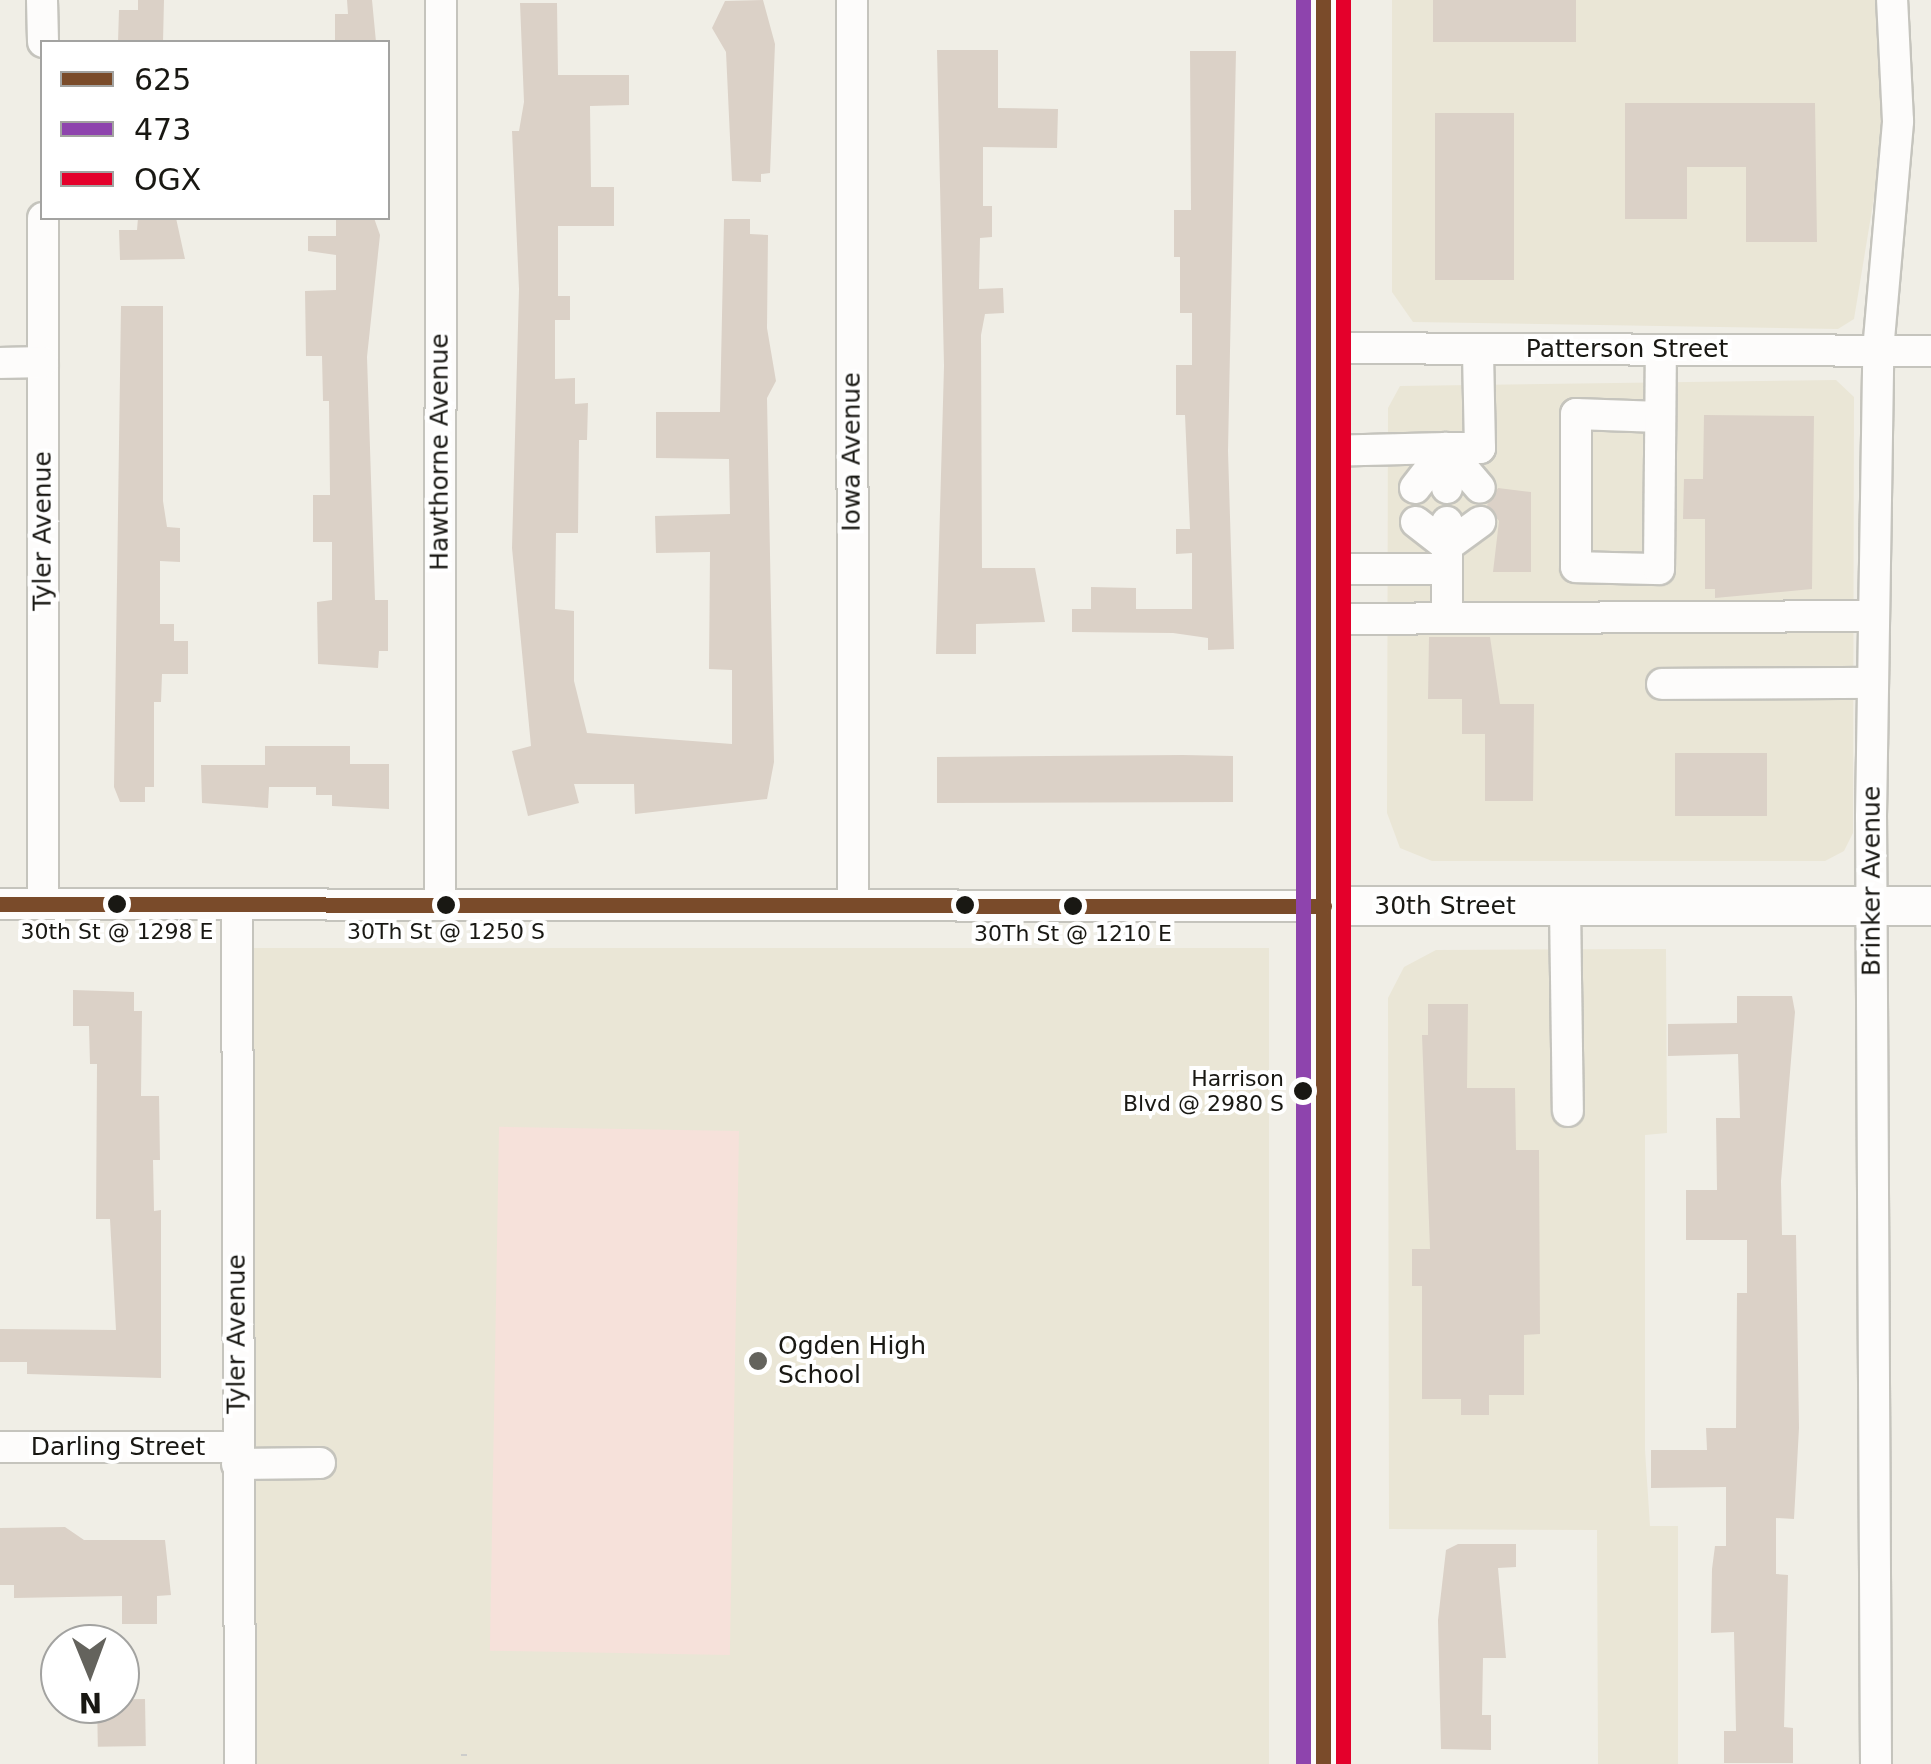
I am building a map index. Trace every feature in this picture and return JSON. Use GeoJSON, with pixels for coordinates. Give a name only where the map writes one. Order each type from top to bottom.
{"type":"FeatureCollection","features":[{"type":"Feature","properties":{"kind":"main road"},"geometry":{"type":"LineString","coordinates":[[1323,0],[1324,1764]]}},
{"type":"Feature","properties":{"kind":"main road","name":"30th Street"},"geometry":{"type":"LineString","coordinates":[[1324,906],[1931,906]]}},
{"type":"Feature","properties":{"kind":"street"},"geometry":{"type":"LineString","coordinates":[[42,0],[42,40]]}},
{"type":"Feature","properties":{"kind":"street","name":"Hawthorne Avenue"},"geometry":{"type":"LineString","coordinates":[[440,0],[440,904]]}},
{"type":"Feature","properties":{"kind":"street","name":"Iowa Avenue"},"geometry":{"type":"LineString","coordinates":[[852,0],[853,903]]}},
{"type":"Feature","properties":{"kind":"street","name":"Brinker Avenue"},"geometry":{"type":"LineString","coordinates":[[1876,1764],[1873,683],[1878,351],[1898,121],[1892,0]]}},
{"type":"Feature","properties":{"kind":"street","name":"Tyler Avenue"},"geometry":{"type":"LineString","coordinates":[[43,220],[44,904]]}},
{"type":"Feature","properties":{"kind":"street","name":"Patterson Street"},"geometry":{"type":"LineString","coordinates":[[1323,348],[1931,351]]}},
{"type":"Feature","properties":{"kind":"street"},"geometry":{"type":"LineString","coordinates":[[1323,451],[1480,448],[1478,349]]}},
{"type":"Feature","properties":{"kind":"street"},"geometry":{"type":"LineString","coordinates":[[1660,416],[1576,414],[1576,568],[1658,569],[1661,350]]}},
{"type":"Feature","properties":{"kind":"street"},"geometry":{"type":"LineString","coordinates":[[0,362],[43,362]]}},
{"type":"Feature","properties":{"kind":"street"},"geometry":{"type":"LineString","coordinates":[[1415,488],[1446,448]]}},
{"type":"Feature","properties":{"kind":"street"},"geometry":{"type":"LineString","coordinates":[[1446,448],[1447,488]]}},
{"type":"Feature","properties":{"kind":"street"},"geometry":{"type":"LineString","coordinates":[[1446,448],[1480,488]]}},
{"type":"Feature","properties":{"kind":"street"},"geometry":{"type":"LineString","coordinates":[[1416,522],[1447,546]]}},
{"type":"Feature","properties":{"kind":"street"},"geometry":{"type":"LineString","coordinates":[[1324,569],[1447,546],[1480,522]]}},
{"type":"Feature","properties":{"kind":"street"},"geometry":{"type":"LineString","coordinates":[[1447,546],[1447,618]]}},
{"type":"Feature","properties":{"kind":"street"},"geometry":{"type":"LineString","coordinates":[[1324,620],[1874,616]]}},
{"type":"Feature","properties":{"kind":"street"},"geometry":{"type":"LineString","coordinates":[[1662,684],[1873,683]]}},
{"type":"Feature","properties":{"kind":"street","name":"30th Street"},"geometry":{"type":"LineString","coordinates":[[0,904],[1324,906]]}},
{"type":"Feature","properties":{"kind":"street","name":"Tyler Avenue"},"geometry":{"type":"LineString","coordinates":[[237,904],[240,1764]]}},
{"type":"Feature","properties":{"kind":"street"},"geometry":{"type":"LineString","coordinates":[[1565,906],[1568,1111]]}},
{"type":"Feature","properties":{"kind":"street","name":"Darling Street"},"geometry":{"type":"LineString","coordinates":[[0,1448],[237,1456],[320,1463]]}},
{"type":"Feature","properties":{"kind":"path"},"geometry":{"type":"LineString","coordinates":[[464,1754],[464,1764]]}},
{"type":"Feature","properties":{"kind":"shaded area"},"geometry":{"type":"Polygon","coordinates":[[[1392,0],[1879,0],[1885,131],[1854,319],[1838,329],[1413,322],[1392,292],[1392,0]]]}},
{"type":"Feature","properties":{"kind":"shaded area"},"geometry":{"type":"Polygon","coordinates":[[[1836,380],[1854,397],[1853,833],[1844,851],[1825,861],[1432,861],[1400,848],[1387,813],[1388,408],[1400,386],[1836,380]]]}},
{"type":"Feature","properties":{"kind":"shaded area","name":"Ogden High School"},"geometry":{"type":"Polygon","coordinates":[[[245,948],[1269,948],[1269,1764],[245,1764],[245,948]]]}},
{"type":"Feature","properties":{"kind":"shaded area"},"geometry":{"type":"Polygon","coordinates":[[[1666,949],[1667,1133],[1645,1135],[1645,1450],[1650,1526],[1678,1526],[1678,1764],[1598,1764],[1597,1530],[1389,1529],[1388,998],[1404,967],[1436,950],[1666,949]]]}},
{"type":"Feature","properties":{"kind":"shaded area"},"geometry":{"type":"Polygon","coordinates":[[[499,1127],[739,1131],[730,1655],[490,1651],[499,1127]]]}},
{"type":"Feature","properties":{"kind":"building"},"geometry":{"type":"Polygon","coordinates":[[[138,0],[164,0],[163,40],[118,40],[119,10],[138,10],[138,0]]]}},
{"type":"Feature","properties":{"kind":"building"},"geometry":{"type":"Polygon","coordinates":[[[347,0],[372,0],[376,40],[335,40],[335,14],[348,14],[347,0]]]}},
{"type":"Feature","properties":{"kind":"building"},"geometry":{"type":"Polygon","coordinates":[[[763,0],[775,44],[770,173],[761,174],[761,182],[732,181],[726,52],[712,28],[725,1],[763,0]]]}},
{"type":"Feature","properties":{"kind":"building"},"geometry":{"type":"Polygon","coordinates":[[[1433,0],[1576,0],[1576,42],[1433,42],[1433,0]]]}},
{"type":"Feature","properties":{"kind":"building"},"geometry":{"type":"Polygon","coordinates":[[[520,3],[557,3],[558,75],[629,75],[629,105],[590,106],[591,187],[614,187],[614,226],[558,226],[558,296],[570,296],[570,320],[555,320],[555,379],[575,378],[575,404],[588,403],[587,440],[579,440],[578,533],[556,533],[555,609],[574,611],[574,681],[587,733],[732,744],[732,670],[709,669],[710,552],[656,553],[655,516],[730,514],[729,459],[656,458],[656,412],[720,412],[724,219],[750,219],[750,234],[768,235],[767,328],[776,381],[767,398],[774,762],[767,799],[635,814],[634,784],[574,784],[579,803],[528,816],[512,751],[531,746],[512,548],[519,289],[512,131],[519,131],[524,102],[520,3]]]}},
{"type":"Feature","properties":{"kind":"building"},"geometry":{"type":"Polygon","coordinates":[[[937,50],[998,50],[998,108],[1058,109],[1057,148],[983,147],[983,206],[992,206],[992,237],[980,238],[979,289],[1003,288],[1004,313],[985,314],[981,335],[982,568],[1035,568],[1045,622],[976,624],[976,654],[936,654],[944,366],[937,50]]]}},
{"type":"Feature","properties":{"kind":"building"},"geometry":{"type":"Polygon","coordinates":[[[1190,51],[1236,51],[1228,451],[1234,649],[1208,650],[1208,638],[1173,633],[1072,632],[1072,609],[1091,609],[1091,587],[1136,588],[1136,609],[1192,609],[1192,553],[1176,554],[1176,529],[1190,529],[1185,415],[1176,415],[1176,365],[1192,365],[1192,313],[1180,313],[1180,257],[1174,257],[1174,210],[1191,210],[1190,51]]]}},
{"type":"Feature","properties":{"kind":"building"},"geometry":{"type":"Polygon","coordinates":[[[1625,103],[1815,103],[1817,242],[1746,242],[1746,167],[1687,167],[1687,219],[1625,219],[1625,103]]]}},
{"type":"Feature","properties":{"kind":"building"},"geometry":{"type":"Polygon","coordinates":[[[1435,113],[1514,113],[1514,280],[1435,280],[1435,113]]]}},
{"type":"Feature","properties":{"kind":"building"},"geometry":{"type":"Polygon","coordinates":[[[138,220],[176,220],[185,259],[120,260],[119,230],[137,230],[138,220]]]}},
{"type":"Feature","properties":{"kind":"building"},"geometry":{"type":"Polygon","coordinates":[[[336,220],[375,220],[380,235],[367,357],[375,600],[388,600],[388,651],[379,651],[378,668],[318,664],[317,602],[332,600],[332,542],[313,542],[313,495],[330,495],[329,401],[323,401],[322,356],[306,356],[305,291],[336,290],[336,255],[308,251],[308,236],[336,236],[336,220]]]}},
{"type":"Feature","properties":{"kind":"building"},"geometry":{"type":"Polygon","coordinates":[[[121,306],[163,306],[163,501],[167,527],[180,528],[180,562],[160,561],[160,624],[174,624],[174,641],[188,641],[188,674],[162,674],[161,702],[154,702],[154,787],[145,787],[145,802],[120,802],[114,787],[121,306]]]}},
{"type":"Feature","properties":{"kind":"building"},"geometry":{"type":"Polygon","coordinates":[[[1704,415],[1814,416],[1812,589],[1715,598],[1715,589],[1705,589],[1705,519],[1683,519],[1684,479],[1703,479],[1704,415]]]}},
{"type":"Feature","properties":{"kind":"building"},"geometry":{"type":"Polygon","coordinates":[[[1498,488],[1531,492],[1531,572],[1493,572],[1499,521],[1487,505],[1498,488]]]}},
{"type":"Feature","properties":{"kind":"building"},"geometry":{"type":"Polygon","coordinates":[[[1429,637],[1490,637],[1500,704],[1534,704],[1533,801],[1485,801],[1485,734],[1462,734],[1462,699],[1428,699],[1429,637]]]}},
{"type":"Feature","properties":{"kind":"building"},"geometry":{"type":"Polygon","coordinates":[[[265,746],[350,746],[350,764],[389,764],[389,809],[332,806],[332,795],[316,795],[316,787],[269,787],[268,808],[202,803],[201,765],[265,765],[265,746]]]}},
{"type":"Feature","properties":{"kind":"building"},"geometry":{"type":"Polygon","coordinates":[[[1675,753],[1767,753],[1767,816],[1675,816],[1675,753]]]}},
{"type":"Feature","properties":{"kind":"building"},"geometry":{"type":"Polygon","coordinates":[[[1233,756],[1233,802],[937,803],[937,757],[1233,756]]]}},
{"type":"Feature","properties":{"kind":"building"},"geometry":{"type":"Polygon","coordinates":[[[73,990],[134,992],[134,1011],[142,1011],[141,1096],[159,1096],[160,1160],[153,1160],[154,1211],[161,1210],[161,1378],[27,1374],[27,1362],[0,1362],[0,1329],[116,1330],[110,1219],[96,1219],[97,1064],[90,1064],[89,1026],[73,1026],[73,990]]]}},
{"type":"Feature","properties":{"kind":"building"},"geometry":{"type":"Polygon","coordinates":[[[1737,996],[1792,996],[1795,1012],[1781,1181],[1782,1235],[1796,1235],[1799,1428],[1794,1519],[1776,1518],[1776,1574],[1788,1575],[1784,1727],[1793,1728],[1793,1763],[1724,1763],[1724,1731],[1736,1731],[1734,1632],[1711,1633],[1715,1546],[1726,1546],[1726,1487],[1651,1488],[1651,1450],[1707,1450],[1706,1428],[1736,1428],[1737,1293],[1747,1293],[1747,1240],[1686,1240],[1686,1190],[1717,1190],[1716,1118],[1740,1118],[1738,1054],[1668,1056],[1668,1024],[1737,1023],[1737,996]]]}},
{"type":"Feature","properties":{"kind":"building"},"geometry":{"type":"Polygon","coordinates":[[[1428,1004],[1468,1004],[1467,1088],[1515,1088],[1516,1150],[1539,1150],[1540,1334],[1524,1335],[1524,1395],[1489,1395],[1489,1415],[1461,1415],[1461,1399],[1422,1399],[1422,1286],[1412,1286],[1412,1249],[1430,1249],[1422,1035],[1428,1035],[1428,1004]]]}},
{"type":"Feature","properties":{"kind":"building"},"geometry":{"type":"Polygon","coordinates":[[[65,1527],[84,1540],[165,1540],[171,1595],[157,1596],[157,1624],[122,1624],[122,1596],[14,1598],[14,1585],[0,1585],[0,1528],[65,1527]]]}},
{"type":"Feature","properties":{"kind":"building"},"geometry":{"type":"Polygon","coordinates":[[[1458,1544],[1516,1544],[1516,1567],[1498,1568],[1506,1658],[1483,1658],[1482,1715],[1491,1715],[1491,1750],[1441,1749],[1438,1620],[1446,1550],[1458,1544]]]}},
{"type":"Feature","properties":{"kind":"building"},"geometry":{"type":"Polygon","coordinates":[[[140,1699],[145,1699],[146,1746],[98,1747],[97,1724],[140,1724],[140,1699]]]}},
{"type":"Feature","properties":{"kind":"transit line","name":"473"},"geometry":{"type":"LineString","coordinates":[[1303,0],[1303,1764]]}},
{"type":"Feature","properties":{"kind":"transit line","name":"625"},"geometry":{"type":"LineString","coordinates":[[1323,0],[1323,1764]]}},
{"type":"Feature","properties":{"kind":"transit line","name":"OGX"},"geometry":{"type":"LineString","coordinates":[[1343,0],[1343,1764]]}},
{"type":"Feature","properties":{"kind":"transit line","name":"625"},"geometry":{"type":"LineString","coordinates":[[0,904],[1324,906]]}},
{"type":"Feature","properties":{"kind":"place","name":"30th St @ 1298 E"},"geometry":{"type":"Point","coordinates":[117,904]}},
{"type":"Feature","properties":{"kind":"place","name":"30Th St @ 1250 S"},"geometry":{"type":"Point","coordinates":[446,905]}},
{"type":"Feature","properties":{"kind":"place","name":"30Th St @ 1210 E"},"geometry":{"type":"Point","coordinates":[1073,906]}},
{"type":"Feature","properties":{"kind":"place","name":"Harrison Blvd @ 2980 S"},"geometry":{"type":"Point","coordinates":[1303,1091]}},
{"type":"Feature","properties":{"kind":"place","name":"Ogden High School"},"geometry":{"type":"Point","coordinates":[758,1361]}}]}
